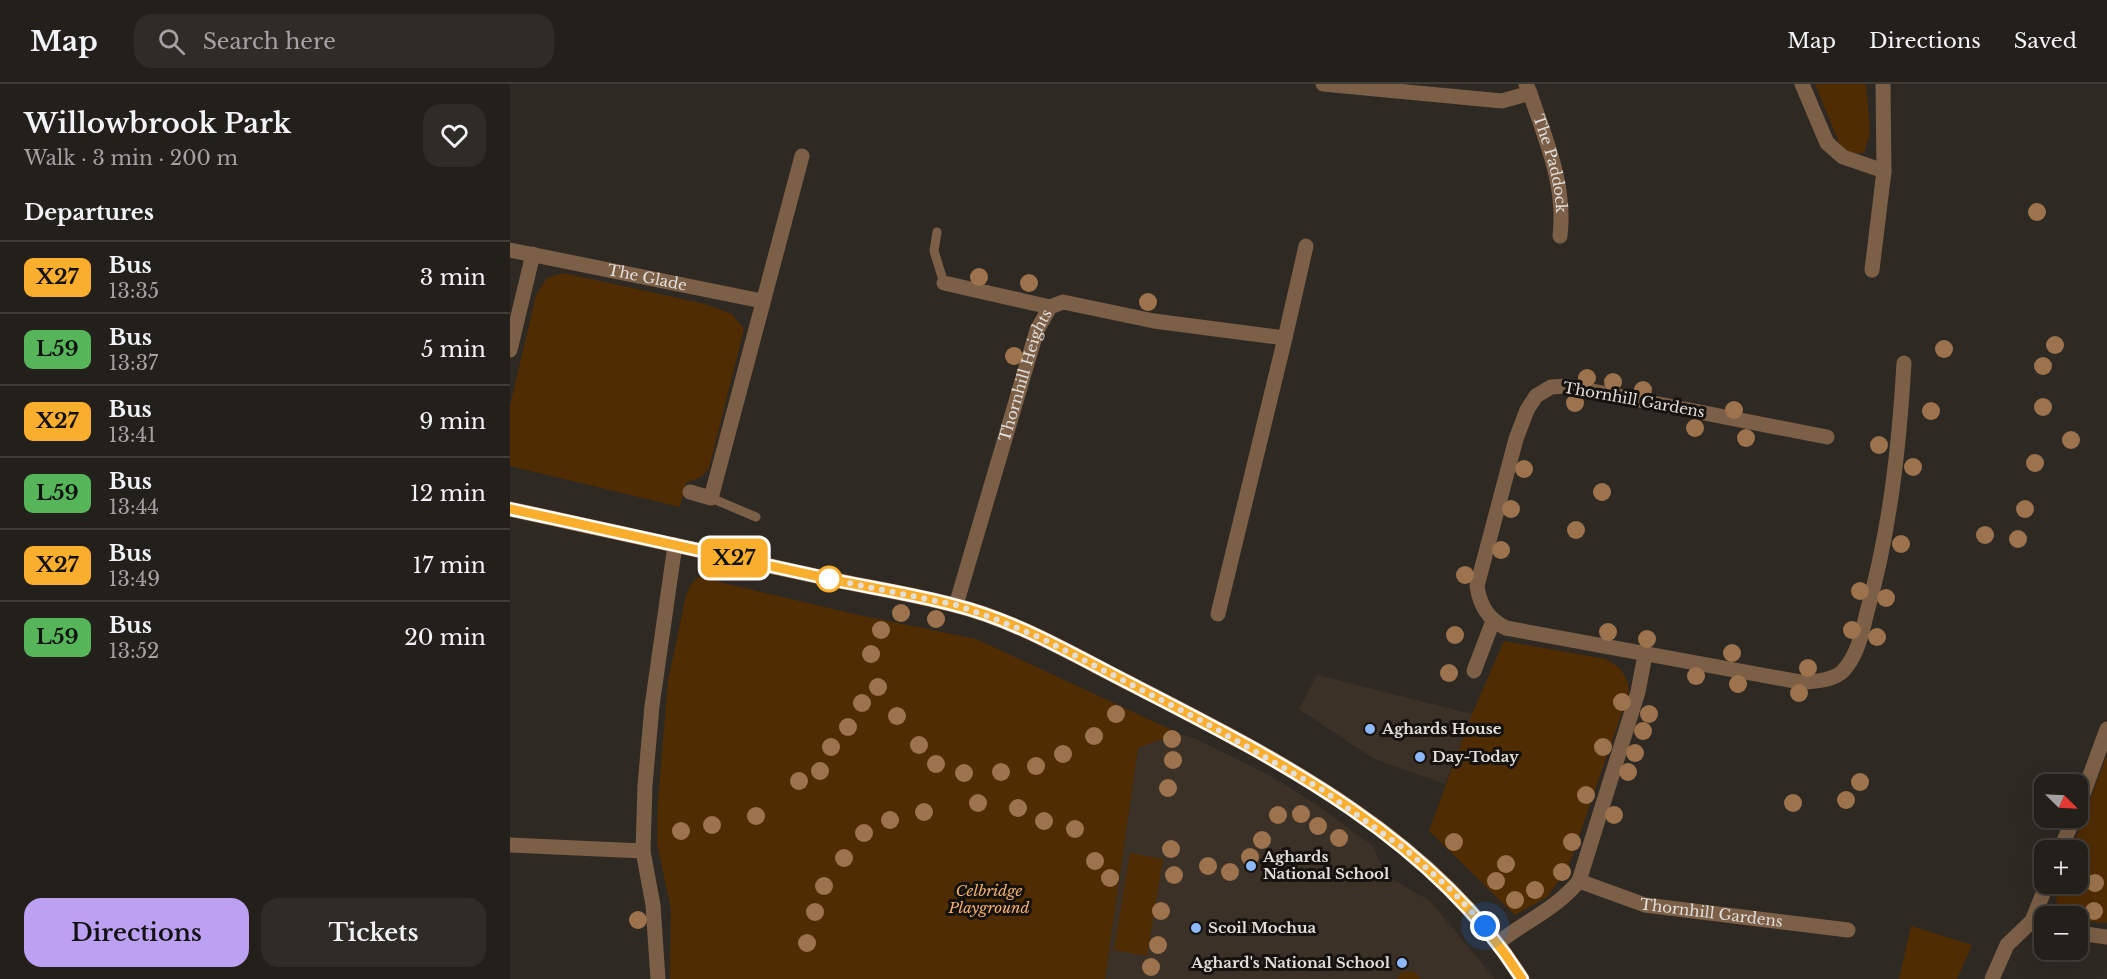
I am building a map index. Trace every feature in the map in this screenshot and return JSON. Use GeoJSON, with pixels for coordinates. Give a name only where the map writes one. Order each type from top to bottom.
{"type":"FeatureCollection","features":[{"type":"Feature","properties":{"kind":"street","name":"The Paddock"},"geometry":{"type":"LineString","coordinates":[[1323,84],[1502,101],[1528,89],[1558,175],[1563,211],[1560,236]]}},
{"type":"Feature","properties":{"kind":"street"},"geometry":{"type":"LineString","coordinates":[[1802,84],[1827,143],[1843,157],[1884,171]]}},
{"type":"Feature","properties":{"kind":"street"},"geometry":{"type":"LineString","coordinates":[[1872,270],[1884,171],[1883,84]]}},
{"type":"Feature","properties":{"kind":"street"},"geometry":{"type":"LineString","coordinates":[[690,492],[711,498],[802,156]]}},
{"type":"Feature","properties":{"kind":"street"},"geometry":{"type":"LineString","coordinates":[[1218,614],[1306,246]]}},
{"type":"Feature","properties":{"kind":"street","name":"The Glade"},"geometry":{"type":"LineString","coordinates":[[510,250],[762,301]]}},
{"type":"Feature","properties":{"kind":"street"},"geometry":{"type":"LineString","coordinates":[[510,350],[533,254]]}},
{"type":"Feature","properties":{"kind":"street"},"geometry":{"type":"LineString","coordinates":[[944,283],[1050,307]]}},
{"type":"Feature","properties":{"kind":"street","name":"Thornhill Heights"},"geometry":{"type":"LineString","coordinates":[[956,605],[1037,330],[1050,307],[1063,302],[1154,321],[1285,338]]}},
{"type":"Feature","properties":{"kind":"street"},"geometry":{"type":"LineString","coordinates":[[1474,671],[1493,621],[1506,628],[1800,682],[1815,682],[1842,672],[1857,650],[1878,573],[1896,466],[1904,363]]}},
{"type":"Feature","properties":{"kind":"street","name":"Thornhill Gardens"},"geometry":{"type":"LineString","coordinates":[[1493,621],[1479,598],[1477,586],[1516,439],[1527,410],[1536,396],[1551,387],[1598,392],[1827,436]]}},
{"type":"Feature","properties":{"kind":"street"},"geometry":{"type":"LineString","coordinates":[[510,509],[956,605],[1022,630],[1202,721],[1312,783],[1417,858],[1449,888],[1499,942],[1522,979]]}},
{"type":"Feature","properties":{"kind":"street"},"geometry":{"type":"LineString","coordinates":[[658,979],[653,905],[643,851],[652,706],[675,545]]}},
{"type":"Feature","properties":{"kind":"street"},"geometry":{"type":"LineString","coordinates":[[1499,942],[1559,902],[1579,881],[1638,692],[1645,655]]}},
{"type":"Feature","properties":{"kind":"street"},"geometry":{"type":"LineString","coordinates":[[2088,781],[2107,729]]}},
{"type":"Feature","properties":{"kind":"street"},"geometry":{"type":"LineString","coordinates":[[510,845],[643,851]]}},
{"type":"Feature","properties":{"kind":"street","name":"Thornhill Gardens"},"geometry":{"type":"LineString","coordinates":[[1579,881],[1645,905],[1848,930]]}},
{"type":"Feature","properties":{"kind":"street"},"geometry":{"type":"LineString","coordinates":[[1992,979],[2007,945],[2034,926]]}},
{"type":"Feature","properties":{"kind":"street"},"geometry":{"type":"LineString","coordinates":[[2088,934],[2107,937]]}},
{"type":"Feature","properties":{"kind":"lane"},"geometry":{"type":"LineString","coordinates":[[937,232],[934,251],[944,283]]}},
{"type":"Feature","properties":{"kind":"lane"},"geometry":{"type":"LineString","coordinates":[[711,498],[756,517]]}},
{"type":"Feature","properties":{"kind":"shaded area"},"geometry":{"type":"Polygon","coordinates":[[[1317,675],[1472,714],[1445,784],[1374,759],[1299,709],[1317,675]]]}},
{"type":"Feature","properties":{"kind":"shaded area","name":"Aghards National School"},"geometry":{"type":"Polygon","coordinates":[[[1178,733],[1194,738],[1271,776],[1317,805],[1372,845],[1386,875],[1430,901],[1495,979],[1105,979],[1138,748],[1178,733]]]}},
{"type":"Feature","properties":{"kind":"green space"},"geometry":{"type":"Polygon","coordinates":[[[1815,84],[1866,84],[1870,132],[1864,153],[1851,153],[1840,145],[1815,84]]]}},
{"type":"Feature","properties":{"kind":"green space"},"geometry":{"type":"Polygon","coordinates":[[[563,273],[705,304],[732,314],[744,329],[709,468],[701,477],[686,483],[680,507],[510,466],[510,406],[536,295],[547,278],[563,273]]]}},
{"type":"Feature","properties":{"kind":"green space","name":"Celbridge Playground"},"geometry":{"type":"Polygon","coordinates":[[[698,577],[854,614],[976,639],[1178,733],[1138,748],[1105,979],[670,979],[671,909],[657,843],[658,802],[668,681],[686,595],[691,584],[698,577]]]}},
{"type":"Feature","properties":{"kind":"green space"},"geometry":{"type":"Polygon","coordinates":[[[1504,641],[1606,659],[1622,672],[1629,692],[1568,868],[1547,897],[1515,915],[1429,831],[1472,714],[1504,641]]]}},
{"type":"Feature","properties":{"kind":"green space"},"geometry":{"type":"Polygon","coordinates":[[[2107,755],[2107,923],[2088,922],[2088,906],[2058,906],[2056,896],[2056,894],[2088,894],[2088,840],[2075,840],[2079,828],[2088,828],[2088,805],[2107,755]]]}},
{"type":"Feature","properties":{"kind":"green space"},"geometry":{"type":"Polygon","coordinates":[[[1130,853],[1163,859],[1147,956],[1114,950],[1130,853]]]}},
{"type":"Feature","properties":{"kind":"green space"},"geometry":{"type":"Polygon","coordinates":[[[1911,926],[1972,945],[1957,979],[1899,979],[1911,926]]]}},
{"type":"Feature","properties":{"kind":"green space"},"geometry":{"type":"Polygon","coordinates":[[[1402,972],[1415,972],[1421,979],[1397,979],[1402,972]]]}},
{"type":"Feature","properties":{"kind":"bus line","name":"X27"},"geometry":{"type":"LineString","coordinates":[[510,509],[956,605],[1041,638],[1202,721],[1321,789],[1417,858],[1449,888],[1499,942],[1522,979]]}},
{"type":"Feature","properties":{"kind":"place","name":"Aghards House"},"geometry":{"type":"Point","coordinates":[1370,729]}},
{"type":"Feature","properties":{"kind":"place","name":"Day-Today"},"geometry":{"type":"Point","coordinates":[1420,757]}},
{"type":"Feature","properties":{"kind":"place","name":"Aghards National School"},"geometry":{"type":"Point","coordinates":[1251,866]}},
{"type":"Feature","properties":{"kind":"place","name":"Scoil Mochua"},"geometry":{"type":"Point","coordinates":[1196,928]}},
{"type":"Feature","properties":{"kind":"place","name":"Aghard's National School"},"geometry":{"type":"Point","coordinates":[1402,963]}},
{"type":"Feature","properties":{"kind":"route"},"geometry":{"type":"LineString","coordinates":[[829,579],[956,605],[993,618],[1041,638],[1202,721],[1321,789],[1406,850],[1449,888],[1485,926]]}}]}
